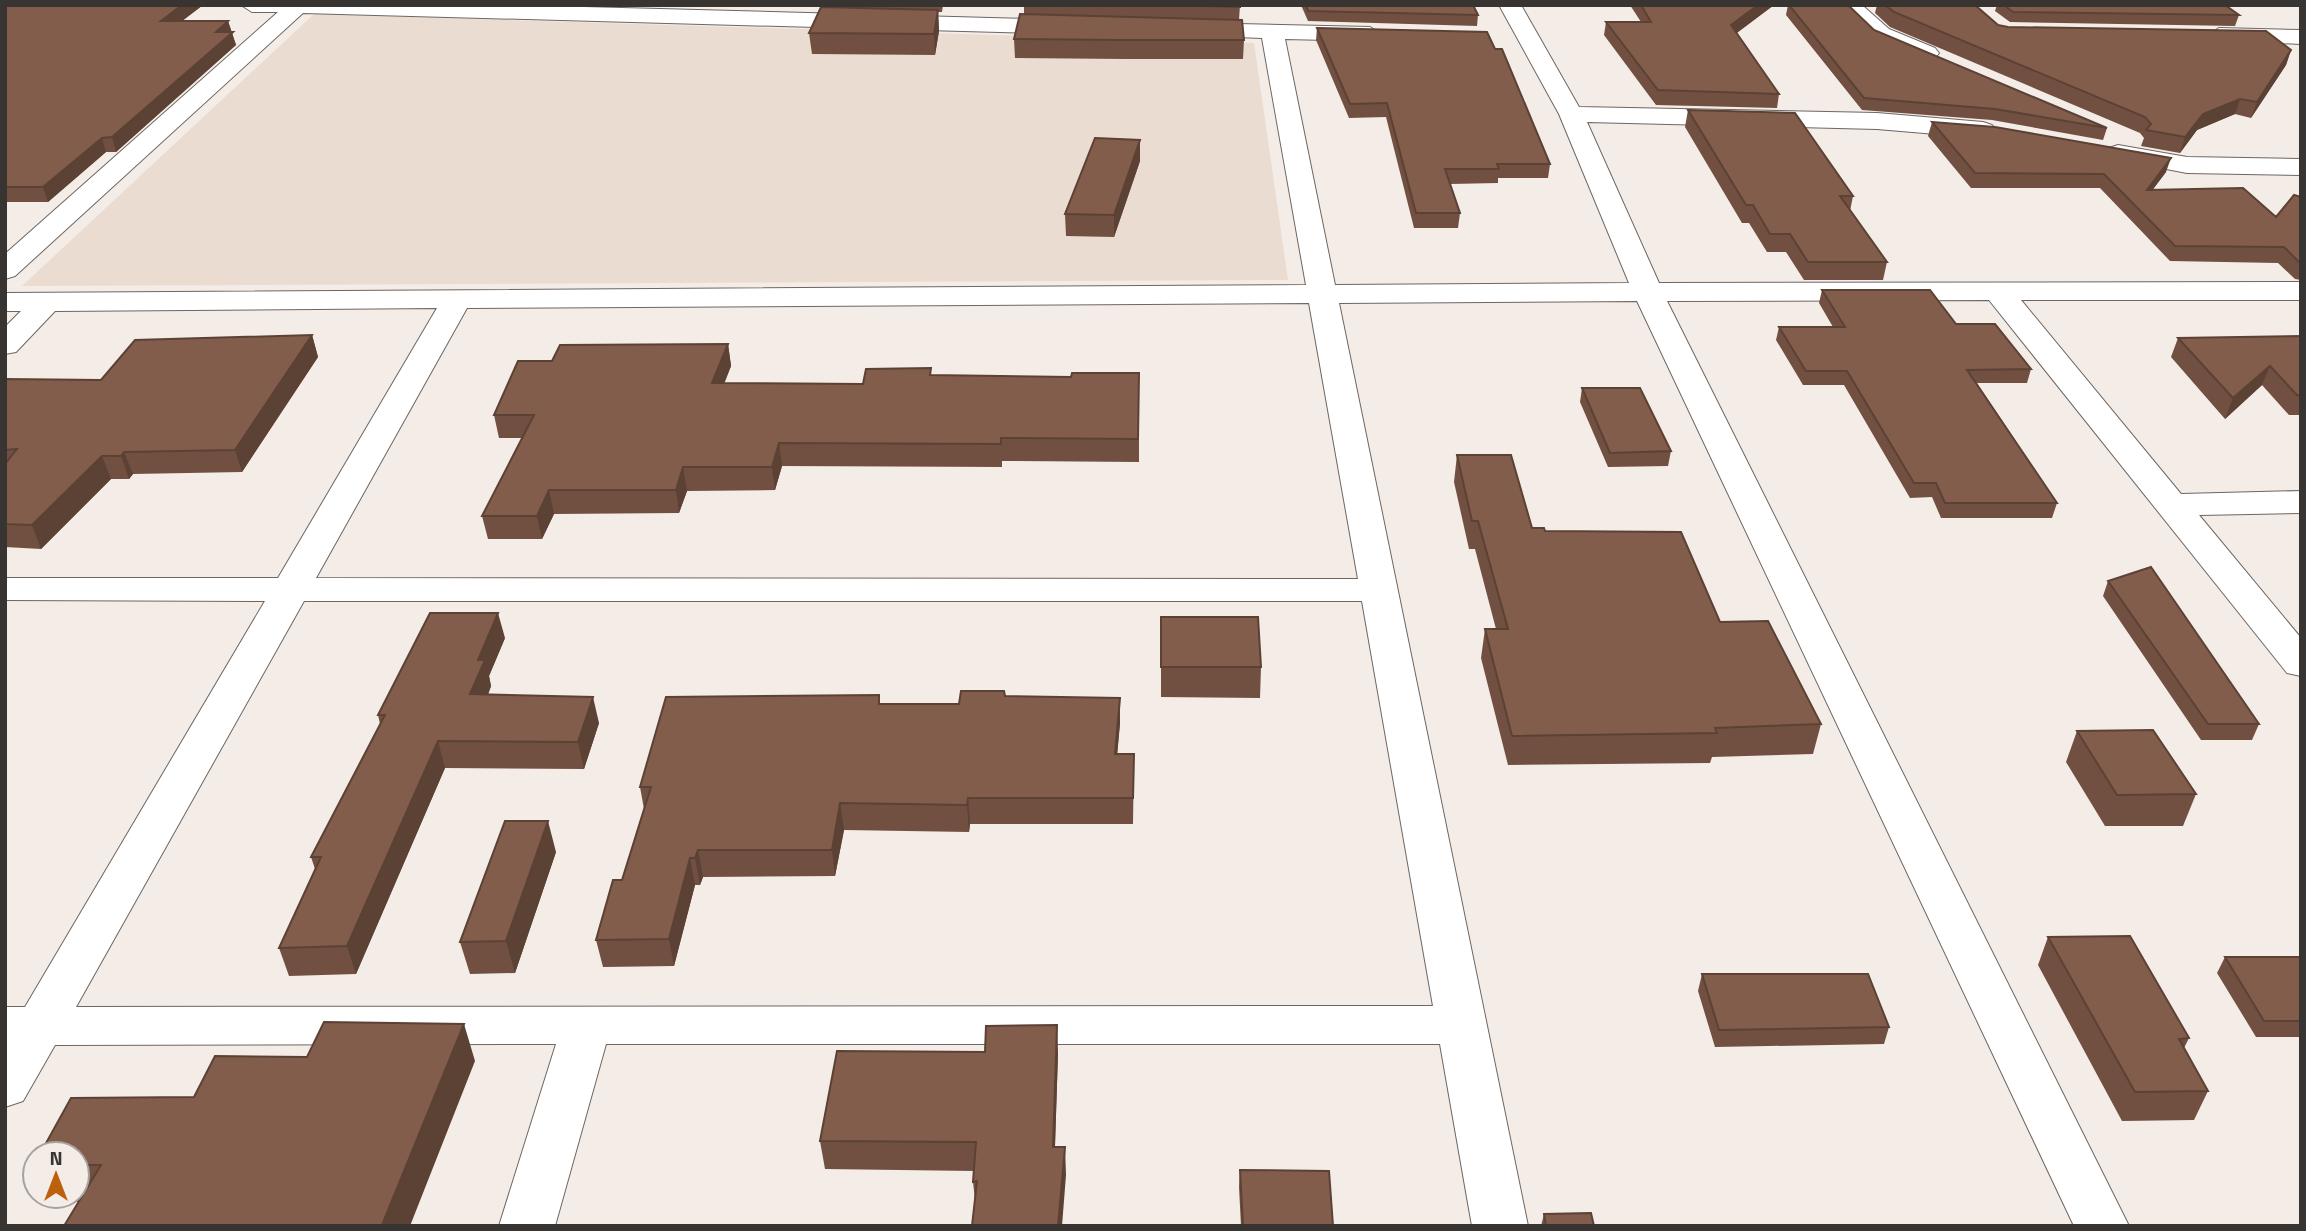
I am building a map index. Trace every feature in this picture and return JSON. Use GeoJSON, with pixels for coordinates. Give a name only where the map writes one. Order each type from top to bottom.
{"type":"FeatureCollection","features":[{"type":"Feature","properties":{"kind":"street"},"geometry":{"type":"LineString","coordinates":[[252,5],[1091,27]]}},
{"type":"Feature","properties":{"kind":"street"},"geometry":{"type":"LineString","coordinates":[[1849,5],[1881,34],[1945,61]]}},
{"type":"Feature","properties":{"kind":"street"},"geometry":{"type":"LineString","coordinates":[[5,270],[299,6]]}},
{"type":"Feature","properties":{"kind":"street"},"geometry":{"type":"LineString","coordinates":[[1511,26],[1571,114],[1648,292],[2102,1226]]}},
{"type":"Feature","properties":{"kind":"street"},"geometry":{"type":"LineString","coordinates":[[1175,29],[1392,34]]}},
{"type":"Feature","properties":{"kind":"street"},"geometry":{"type":"LineString","coordinates":[[1272,32],[1500,1226]]}},
{"type":"Feature","properties":{"kind":"street"},"geometry":{"type":"LineString","coordinates":[[2193,35],[2301,37]]}},
{"type":"Feature","properties":{"kind":"street"},"geometry":{"type":"LineString","coordinates":[[1571,114],[1877,121],[2005,134]]}},
{"type":"Feature","properties":{"kind":"street"},"geometry":{"type":"LineString","coordinates":[[2103,141],[2288,191]]}},
{"type":"Feature","properties":{"kind":"street"},"geometry":{"type":"LineString","coordinates":[[2187,165],[2301,167]]}},
{"type":"Feature","properties":{"kind":"street"},"geometry":{"type":"LineString","coordinates":[[5,302],[1648,292],[2301,291]]}},
{"type":"Feature","properties":{"kind":"street"},"geometry":{"type":"LineString","coordinates":[[1999,293],[2301,664]]}},
{"type":"Feature","properties":{"kind":"street"},"geometry":{"type":"LineString","coordinates":[[5,1087],[23,1026],[291,589],[457,300]]}},
{"type":"Feature","properties":{"kind":"street"},"geometry":{"type":"LineString","coordinates":[[5,345],[47,302]]}},
{"type":"Feature","properties":{"kind":"street"},"geometry":{"type":"LineString","coordinates":[[2169,505],[2301,502]]}},
{"type":"Feature","properties":{"kind":"street"},"geometry":{"type":"LineString","coordinates":[[5,589],[1378,590]]}},
{"type":"Feature","properties":{"kind":"street"},"geometry":{"type":"LineString","coordinates":[[23,1026],[1462,1025]]}},
{"type":"Feature","properties":{"kind":"street"},"geometry":{"type":"LineString","coordinates":[[527,1226],[586,1027]]}},
{"type":"Feature","properties":{"kind":"shaded area"},"geometry":{"type":"Polygon","coordinates":[[[314,14],[1254,43],[1288,280],[22,286],[314,14]]]}},
{"type":"Feature","properties":{"kind":"building"},"geometry":{"type":"Polygon","coordinates":[[[5,5],[182,5],[161,21],[228,21],[216,32],[233,32],[112,137],[102,138],[43,187],[5,187],[5,5]]]}},
{"type":"Feature","properties":{"kind":"building"},"geometry":{"type":"Polygon","coordinates":[[[1168,5],[1240,5],[1240,7],[1168,5]]]}},
{"type":"Feature","properties":{"kind":"building"},"geometry":{"type":"Polygon","coordinates":[[[1306,5],[1473,5],[1478,15],[1308,11],[1306,5]]]}},
{"type":"Feature","properties":{"kind":"building"},"geometry":{"type":"Polygon","coordinates":[[[1641,5],[1758,5],[1731,25],[1779,94],[1658,90],[1606,22],[1651,22],[1641,5]]]}},
{"type":"Feature","properties":{"kind":"building"},"geometry":{"type":"Polygon","coordinates":[[[1789,5],[1848,5],[1874,30],[2107,128],[1995,109],[1864,98],[1789,5]]]}},
{"type":"Feature","properties":{"kind":"building"},"geometry":{"type":"Polygon","coordinates":[[[1885,5],[1975,5],[1998,25],[2008,27],[2266,31],[2291,50],[2257,102],[2240,99],[2203,114],[2185,137],[2146,130],[2151,124],[2145,117],[1894,12],[1885,5]]]}},
{"type":"Feature","properties":{"kind":"building"},"geometry":{"type":"Polygon","coordinates":[[[2004,5],[2225,5],[2239,15],[2013,12],[2004,5]]]}},
{"type":"Feature","properties":{"kind":"building"},"geometry":{"type":"Polygon","coordinates":[[[821,7],[938,10],[934,34],[809,33],[821,7]]]}},
{"type":"Feature","properties":{"kind":"building"},"geometry":{"type":"Polygon","coordinates":[[[1020,14],[1242,20],[1244,40],[1014,39],[1020,14]]]}},
{"type":"Feature","properties":{"kind":"building"},"geometry":{"type":"Polygon","coordinates":[[[1317,28],[1487,32],[1495,49],[1502,49],[1550,164],[1497,164],[1499,169],[1445,169],[1460,213],[1416,213],[1387,103],[1350,104],[1317,28]]]}},
{"type":"Feature","properties":{"kind":"building"},"geometry":{"type":"Polygon","coordinates":[[[1688,110],[1795,113],[1853,196],[1840,196],[1887,262],[1808,262],[1790,234],[1770,234],[1753,205],[1746,205],[1688,110]]]}},
{"type":"Feature","properties":{"kind":"building"},"geometry":{"type":"Polygon","coordinates":[[[1932,122],[1995,127],[2171,158],[2147,190],[2243,188],[2276,217],[2294,195],[2301,197],[2301,264],[2284,247],[2175,246],[2104,174],[1975,173],[1932,122]]]}},
{"type":"Feature","properties":{"kind":"building"},"geometry":{"type":"Polygon","coordinates":[[[1095,138],[1140,140],[1114,215],[1065,214],[1095,138]]]}},
{"type":"Feature","properties":{"kind":"building"},"geometry":{"type":"Polygon","coordinates":[[[1822,290],[1930,290],[1956,324],[1995,324],[2031,369],[1967,370],[2057,503],[1945,503],[1936,483],[1914,483],[1847,371],[1806,371],[1779,327],[1845,327],[1822,290]]]}},
{"type":"Feature","properties":{"kind":"building"},"geometry":{"type":"Polygon","coordinates":[[[312,335],[235,450],[124,452],[121,456],[102,456],[32,525],[5,524],[5,464],[17,449],[5,450],[5,379],[101,380],[135,340],[312,335]]]}},
{"type":"Feature","properties":{"kind":"building"},"geometry":{"type":"Polygon","coordinates":[[[2301,336],[2301,395],[2297,395],[2270,366],[2233,398],[2178,338],[2301,336]]]}},
{"type":"Feature","properties":{"kind":"building"},"geometry":{"type":"Polygon","coordinates":[[[728,344],[712,383],[863,384],[866,369],[931,368],[930,375],[1071,377],[1072,373],[1139,373],[1138,439],[1001,438],[1001,444],[779,443],[772,467],[683,467],[676,490],[549,490],[537,516],[482,516],[534,415],[494,415],[518,361],[552,361],[560,345],[728,344]]]}},
{"type":"Feature","properties":{"kind":"building"},"geometry":{"type":"Polygon","coordinates":[[[1582,388],[1640,388],[1671,451],[1610,453],[1582,388]]]}},
{"type":"Feature","properties":{"kind":"building"},"geometry":{"type":"Polygon","coordinates":[[[1457,455],[1511,455],[1532,528],[1544,528],[1545,531],[1681,532],[1720,622],[1768,621],[1821,724],[1715,728],[1717,733],[1512,736],[1485,629],[1508,629],[1478,521],[1472,521],[1457,455]]]}},
{"type":"Feature","properties":{"kind":"building"},"geometry":{"type":"Polygon","coordinates":[[[2151,567],[2259,724],[2208,724],[2108,581],[2151,567]]]}},
{"type":"Feature","properties":{"kind":"building"},"geometry":{"type":"Polygon","coordinates":[[[430,613],[498,613],[478,660],[485,660],[470,694],[593,697],[578,742],[438,741],[347,946],[279,948],[321,857],[311,857],[385,715],[378,715],[430,613]]]}},
{"type":"Feature","properties":{"kind":"building"},"geometry":{"type":"Polygon","coordinates":[[[1161,617],[1258,617],[1261,667],[1161,667],[1161,617]]]}},
{"type":"Feature","properties":{"kind":"building"},"geometry":{"type":"Polygon","coordinates":[[[961,691],[1004,691],[1005,696],[1120,698],[1115,754],[1134,754],[1133,798],[968,798],[967,805],[840,803],[832,850],[698,850],[695,858],[690,858],[669,939],[596,940],[613,880],[622,880],[651,787],[640,787],[666,697],[879,695],[879,704],[959,704],[961,691]]]}},
{"type":"Feature","properties":{"kind":"building"},"geometry":{"type":"Polygon","coordinates":[[[2153,730],[2196,794],[2117,795],[2077,731],[2153,730]]]}},
{"type":"Feature","properties":{"kind":"building"},"geometry":{"type":"Polygon","coordinates":[[[505,821],[548,821],[506,941],[460,942],[505,821]]]}},
{"type":"Feature","properties":{"kind":"building"},"geometry":{"type":"Polygon","coordinates":[[[2130,936],[2189,1038],[2179,1039],[2208,1091],[2135,1092],[2048,937],[2130,936]]]}},
{"type":"Feature","properties":{"kind":"building"},"geometry":{"type":"Polygon","coordinates":[[[2225,957],[2301,957],[2301,1021],[2264,1021],[2225,957]]]}},
{"type":"Feature","properties":{"kind":"building"},"geometry":{"type":"Polygon","coordinates":[[[1702,974],[1868,974],[1889,1027],[1719,1030],[1702,974]]]}},
{"type":"Feature","properties":{"kind":"building"},"geometry":{"type":"Polygon","coordinates":[[[324,1022],[464,1024],[382,1225],[64,1226],[74,1210],[91,1210],[91,1181],[101,1165],[91,1165],[91,1140],[48,1140],[71,1098],[194,1097],[215,1056],[307,1057],[324,1022]]]}},
{"type":"Feature","properties":{"kind":"building"},"geometry":{"type":"Polygon","coordinates":[[[1057,1025],[1053,1147],[1065,1147],[1058,1226],[972,1226],[977,1181],[973,1182],[976,1142],[820,1141],[837,1051],[985,1052],[986,1026],[1057,1025]]]}},
{"type":"Feature","properties":{"kind":"building"},"geometry":{"type":"Polygon","coordinates":[[[1240,1170],[1329,1171],[1333,1226],[1243,1226],[1240,1170]]]}},
{"type":"Feature","properties":{"kind":"building"},"geometry":{"type":"Polygon","coordinates":[[[1591,1213],[1594,1226],[1546,1226],[1544,1214],[1591,1213]]]}}]}
